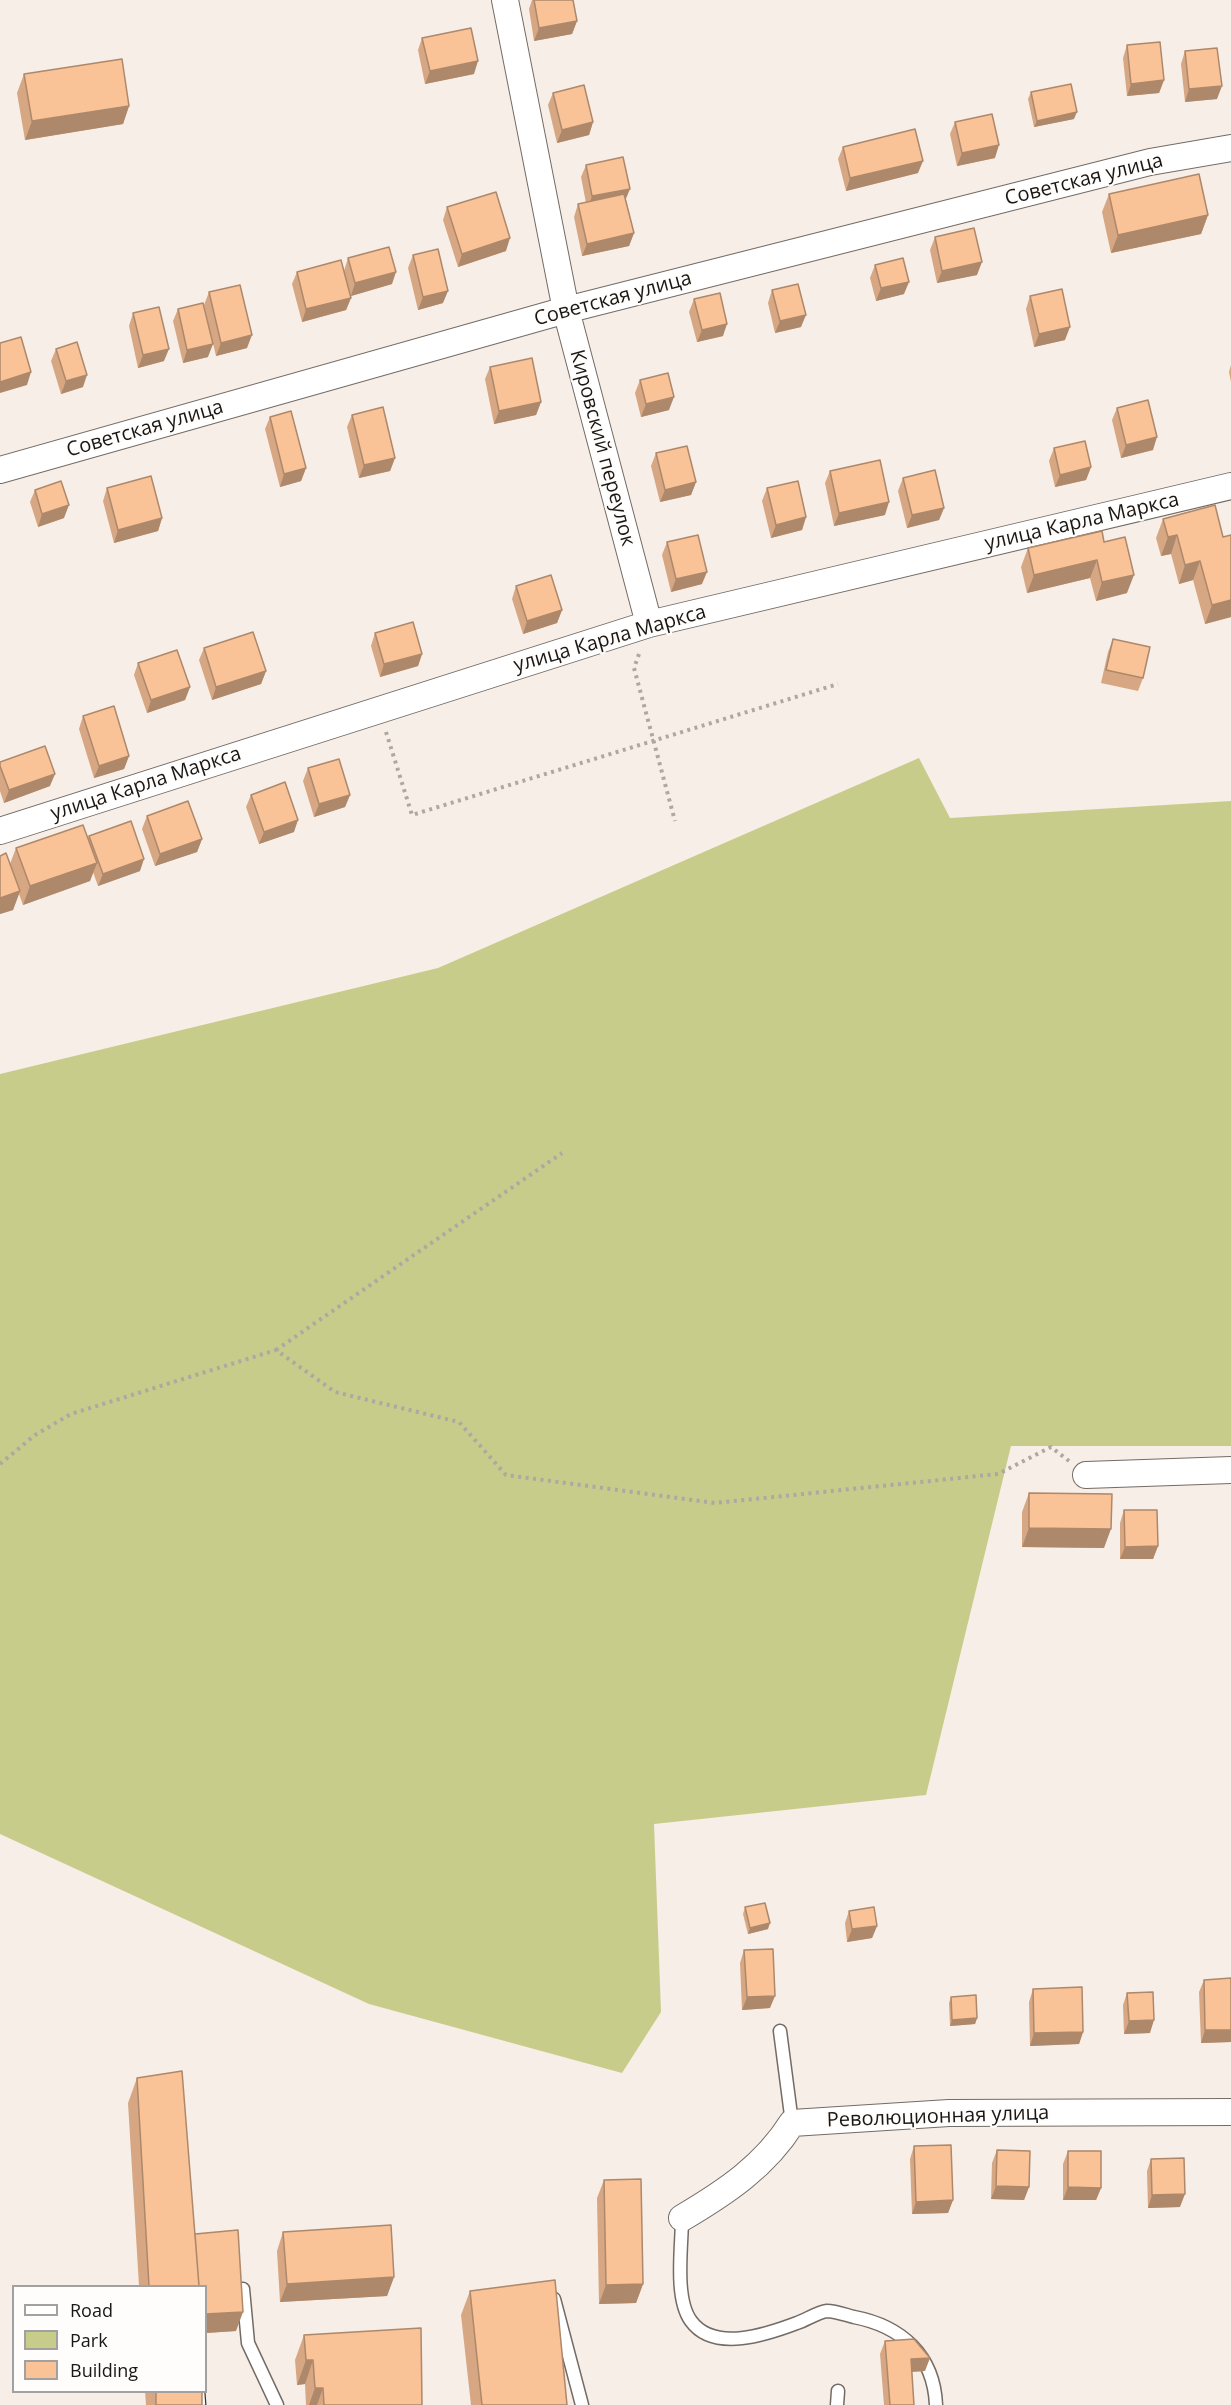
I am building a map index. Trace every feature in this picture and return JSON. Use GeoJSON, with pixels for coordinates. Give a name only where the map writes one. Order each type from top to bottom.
{"type":"FeatureCollection","features":[{"type":"Feature","properties":{"kind":"street","name":"Кировский переулок"},"geometry":{"type":"LineString","coordinates":[[505,0],[566,310],[649,624]]}},
{"type":"Feature","properties":{"kind":"street","name":"Советская улица"},"geometry":{"type":"LineString","coordinates":[[0,470],[566,310],[1150,162],[1231,148]]}},
{"type":"Feature","properties":{"kind":"street","name":"улица Карла Маркса"},"geometry":{"type":"LineString","coordinates":[[0,831],[649,624],[1231,486]]}},
{"type":"Feature","properties":{"kind":"street"},"geometry":{"type":"LineString","coordinates":[[1086,1475],[1231,1470]]}},
{"type":"Feature","properties":{"kind":"street","name":"Революционная улица"},"geometry":{"type":"LineString","coordinates":[[792,2123],[949,2113],[1231,2112]]}},
{"type":"Feature","properties":{"kind":"street"},"geometry":{"type":"LineString","coordinates":[[682,2218],[730,2190],[777,2146],[792,2123]]}},
{"type":"Feature","properties":{"kind":"lane"},"geometry":{"type":"LineString","coordinates":[[780,2031],[792,2123]]}},
{"type":"Feature","properties":{"kind":"lane"},"geometry":{"type":"LineString","coordinates":[[682,2218],[683,2305],[691,2321],[704,2333],[722,2338],[756,2337],[827,2311],[875,2321],[901,2334],[927,2364],[934,2383],[936,2405]]}},
{"type":"Feature","properties":{"kind":"lane"},"geometry":{"type":"LineString","coordinates":[[550,2283],[582,2405]]}},
{"type":"Feature","properties":{"kind":"lane"},"geometry":{"type":"LineString","coordinates":[[243,2289],[248,2343],[277,2405]]}},
{"type":"Feature","properties":{"kind":"lane"},"geometry":{"type":"LineString","coordinates":[[837,2405],[838,2391]]}},
{"type":"Feature","properties":{"kind":"path"},"geometry":{"type":"LineString","coordinates":[[649,624],[634,668],[675,821]]}},
{"type":"Feature","properties":{"kind":"path"},"geometry":{"type":"LineString","coordinates":[[379,709],[412,815],[838,684]]}},
{"type":"Feature","properties":{"kind":"path"},"geometry":{"type":"LineString","coordinates":[[0,1464],[35,1435],[71,1414],[276,1350],[562,1153]]}},
{"type":"Feature","properties":{"kind":"path"},"geometry":{"type":"LineString","coordinates":[[276,1350],[335,1392],[459,1422],[506,1475],[715,1503],[998,1474],[1051,1447],[1086,1475]]}},
{"type":"Feature","properties":{"kind":"green space"},"geometry":{"type":"Polygon","coordinates":[[[919,758],[950,818],[1231,801],[1231,1446],[1011,1446],[926,1795],[654,1824],[661,2012],[622,2073],[369,2004],[0,1834],[0,1074],[438,968],[919,758]]]}},
{"type":"Feature","properties":{"kind":"building"},"geometry":{"type":"Polygon","coordinates":[[[534,0],[573,0],[577,21],[539,28],[534,0]]]}},
{"type":"Feature","properties":{"kind":"building"},"geometry":{"type":"Polygon","coordinates":[[[471,28],[478,61],[430,71],[422,38],[471,28]]]}},
{"type":"Feature","properties":{"kind":"building"},"geometry":{"type":"Polygon","coordinates":[[[1160,42],[1164,80],[1131,84],[1127,45],[1160,42]]]}},
{"type":"Feature","properties":{"kind":"building"},"geometry":{"type":"Polygon","coordinates":[[[1217,48],[1222,86],[1189,89],[1185,51],[1217,48]]]}},
{"type":"Feature","properties":{"kind":"building"},"geometry":{"type":"Polygon","coordinates":[[[122,59],[129,106],[32,121],[24,74],[122,59]]]}},
{"type":"Feature","properties":{"kind":"building"},"geometry":{"type":"Polygon","coordinates":[[[1071,84],[1077,112],[1037,121],[1031,92],[1071,84]]]}},
{"type":"Feature","properties":{"kind":"building"},"geometry":{"type":"Polygon","coordinates":[[[584,85],[593,122],[562,130],[553,93],[584,85]]]}},
{"type":"Feature","properties":{"kind":"building"},"geometry":{"type":"Polygon","coordinates":[[[992,114],[999,145],[962,153],[955,122],[992,114]]]}},
{"type":"Feature","properties":{"kind":"building"},"geometry":{"type":"Polygon","coordinates":[[[915,129],[923,161],[850,178],[843,147],[915,129]]]}},
{"type":"Feature","properties":{"kind":"building"},"geometry":{"type":"Polygon","coordinates":[[[623,157],[630,189],[592,196],[586,165],[623,157]]]}},
{"type":"Feature","properties":{"kind":"building"},"geometry":{"type":"Polygon","coordinates":[[[1199,174],[1208,215],[1118,235],[1109,194],[1199,174]]]}},
{"type":"Feature","properties":{"kind":"building"},"geometry":{"type":"Polygon","coordinates":[[[496,192],[510,238],[462,254],[447,207],[496,192]]]}},
{"type":"Feature","properties":{"kind":"building"},"geometry":{"type":"Polygon","coordinates":[[[624,194],[634,233],[587,244],[578,204],[624,194]]]}},
{"type":"Feature","properties":{"kind":"building"},"geometry":{"type":"Polygon","coordinates":[[[974,228],[982,262],[942,271],[935,237],[974,228]]]}},
{"type":"Feature","properties":{"kind":"building"},"geometry":{"type":"Polygon","coordinates":[[[389,247],[396,272],[355,283],[348,258],[389,247]]]}},
{"type":"Feature","properties":{"kind":"building"},"geometry":{"type":"Polygon","coordinates":[[[438,249],[448,291],[423,297],[413,255],[438,249]]]}},
{"type":"Feature","properties":{"kind":"building"},"geometry":{"type":"Polygon","coordinates":[[[903,258],[909,282],[881,288],[875,265],[903,258]]]}},
{"type":"Feature","properties":{"kind":"building"},"geometry":{"type":"Polygon","coordinates":[[[341,260],[351,298],[306,309],[297,272],[341,260]]]}},
{"type":"Feature","properties":{"kind":"building"},"geometry":{"type":"Polygon","coordinates":[[[798,284],[806,315],[780,321],[772,290],[798,284]]]}},
{"type":"Feature","properties":{"kind":"building"},"geometry":{"type":"Polygon","coordinates":[[[240,285],[252,335],[221,343],[209,292],[240,285]]]}},
{"type":"Feature","properties":{"kind":"building"},"geometry":{"type":"Polygon","coordinates":[[[1062,289],[1070,327],[1039,334],[1030,296],[1062,289]]]}},
{"type":"Feature","properties":{"kind":"building"},"geometry":{"type":"Polygon","coordinates":[[[720,293],[727,324],[702,330],[694,299],[720,293]]]}},
{"type":"Feature","properties":{"kind":"building"},"geometry":{"type":"Polygon","coordinates":[[[203,303],[213,344],[187,350],[178,309],[203,303]]]}},
{"type":"Feature","properties":{"kind":"building"},"geometry":{"type":"Polygon","coordinates":[[[159,307],[169,349],[143,355],[133,313],[159,307]]]}},
{"type":"Feature","properties":{"kind":"building"},"geometry":{"type":"Polygon","coordinates":[[[21,337],[31,372],[0,382],[0,343],[21,337]]]}},
{"type":"Feature","properties":{"kind":"building"},"geometry":{"type":"Polygon","coordinates":[[[77,342],[87,375],[66,381],[56,349],[77,342]]]}},
{"type":"Feature","properties":{"kind":"building"},"geometry":{"type":"Polygon","coordinates":[[[532,358],[541,402],[499,411],[490,367],[532,358]]]}},
{"type":"Feature","properties":{"kind":"building"},"geometry":{"type":"Polygon","coordinates":[[[668,373],[674,397],[646,404],[640,380],[668,373]]]}},
{"type":"Feature","properties":{"kind":"building"},"geometry":{"type":"Polygon","coordinates":[[[1148,400],[1157,437],[1126,445],[1117,408],[1148,400]]]}},
{"type":"Feature","properties":{"kind":"building"},"geometry":{"type":"Polygon","coordinates":[[[383,407],[395,458],[364,465],[352,415],[383,407]]]}},
{"type":"Feature","properties":{"kind":"building"},"geometry":{"type":"Polygon","coordinates":[[[291,411],[306,468],[284,474],[270,417],[291,411]]]}},
{"type":"Feature","properties":{"kind":"building"},"geometry":{"type":"Polygon","coordinates":[[[1085,441],[1091,467],[1060,475],[1054,448],[1085,441]]]}},
{"type":"Feature","properties":{"kind":"building"},"geometry":{"type":"Polygon","coordinates":[[[687,446],[696,482],[665,490],[656,453],[687,446]]]}},
{"type":"Feature","properties":{"kind":"building"},"geometry":{"type":"Polygon","coordinates":[[[880,460],[889,502],[839,513],[830,471],[880,460]]]}},
{"type":"Feature","properties":{"kind":"building"},"geometry":{"type":"Polygon","coordinates":[[[935,470],[944,508],[912,515],[903,478],[935,470]]]}},
{"type":"Feature","properties":{"kind":"building"},"geometry":{"type":"Polygon","coordinates":[[[151,476],[162,518],[118,530],[107,488],[151,476]]]}},
{"type":"Feature","properties":{"kind":"building"},"geometry":{"type":"Polygon","coordinates":[[[61,481],[69,505],[42,514],[35,490],[61,481]]]}},
{"type":"Feature","properties":{"kind":"building"},"geometry":{"type":"Polygon","coordinates":[[[798,481],[806,517],[776,525],[767,488],[798,481]]]}},
{"type":"Feature","properties":{"kind":"building"},"geometry":{"type":"Polygon","coordinates":[[[1215,505],[1223,537],[1231,535],[1231,600],[1212,605],[1200,561],[1185,565],[1177,535],[1168,537],[1163,519],[1215,505]]]}},
{"type":"Feature","properties":{"kind":"building"},"geometry":{"type":"Polygon","coordinates":[[[1102,531],[1104,542],[1125,537],[1134,575],[1102,582],[1097,560],[1034,575],[1028,548],[1102,531]]]}},
{"type":"Feature","properties":{"kind":"building"},"geometry":{"type":"Polygon","coordinates":[[[698,535],[707,572],[676,579],[667,542],[698,535]]]}},
{"type":"Feature","properties":{"kind":"building"},"geometry":{"type":"Polygon","coordinates":[[[551,575],[562,610],[527,621],[516,586],[551,575]]]}},
{"type":"Feature","properties":{"kind":"building"},"geometry":{"type":"Polygon","coordinates":[[[413,622],[422,654],[384,664],[375,633],[413,622]]]}},
{"type":"Feature","properties":{"kind":"building"},"geometry":{"type":"Polygon","coordinates":[[[253,632],[266,671],[216,687],[204,648],[253,632]]]}},
{"type":"Feature","properties":{"kind":"building"},"geometry":{"type":"Polygon","coordinates":[[[1113,639],[1150,647],[1143,678],[1106,670],[1113,639]]]}},
{"type":"Feature","properties":{"kind":"building"},"geometry":{"type":"Polygon","coordinates":[[[177,650],[190,687],[151,700],[138,663],[177,650]]]}},
{"type":"Feature","properties":{"kind":"building"},"geometry":{"type":"Polygon","coordinates":[[[114,706],[129,756],[99,766],[83,716],[114,706]]]}},
{"type":"Feature","properties":{"kind":"building"},"geometry":{"type":"Polygon","coordinates":[[[45,746],[55,774],[9,790],[0,762],[45,746]]]}},
{"type":"Feature","properties":{"kind":"building"},"geometry":{"type":"Polygon","coordinates":[[[339,759],[350,795],[319,804],[308,768],[339,759]]]}},
{"type":"Feature","properties":{"kind":"building"},"geometry":{"type":"Polygon","coordinates":[[[285,782],[298,820],[264,832],[251,795],[285,782]]]}},
{"type":"Feature","properties":{"kind":"building"},"geometry":{"type":"Polygon","coordinates":[[[188,801],[202,839],[160,854],[147,816],[188,801]]]}},
{"type":"Feature","properties":{"kind":"building"},"geometry":{"type":"Polygon","coordinates":[[[131,821],[144,859],[103,874],[89,836],[131,821]]]}},
{"type":"Feature","properties":{"kind":"building"},"geometry":{"type":"Polygon","coordinates":[[[83,825],[97,863],[30,886],[16,848],[83,825]]]}},
{"type":"Feature","properties":{"kind":"building"},"geometry":{"type":"Polygon","coordinates":[[[6,853],[20,891],[0,898],[0,856],[6,853]]]}},
{"type":"Feature","properties":{"kind":"building"},"geometry":{"type":"Polygon","coordinates":[[[1029,1493],[1112,1494],[1111,1529],[1029,1528],[1029,1493]]]}},
{"type":"Feature","properties":{"kind":"building"},"geometry":{"type":"Polygon","coordinates":[[[1124,1510],[1157,1510],[1158,1546],[1125,1547],[1124,1510]]]}},
{"type":"Feature","properties":{"kind":"building"},"geometry":{"type":"Polygon","coordinates":[[[765,1903],[770,1923],[750,1928],[745,1907],[765,1903]]]}},
{"type":"Feature","properties":{"kind":"building"},"geometry":{"type":"Polygon","coordinates":[[[874,1907],[877,1926],[852,1929],[849,1911],[874,1907]]]}},
{"type":"Feature","properties":{"kind":"building"},"geometry":{"type":"Polygon","coordinates":[[[773,1949],[775,1996],[747,1997],[744,1950],[773,1949]]]}},
{"type":"Feature","properties":{"kind":"building"},"geometry":{"type":"Polygon","coordinates":[[[1231,1978],[1231,2030],[1205,2030],[1204,1980],[1231,1978]]]}},
{"type":"Feature","properties":{"kind":"building"},"geometry":{"type":"Polygon","coordinates":[[[1082,1987],[1083,2032],[1034,2033],[1033,1989],[1082,1987]]]}},
{"type":"Feature","properties":{"kind":"building"},"geometry":{"type":"Polygon","coordinates":[[[1153,1992],[1154,2020],[1129,2021],[1127,1993],[1153,1992]]]}},
{"type":"Feature","properties":{"kind":"building"},"geometry":{"type":"Polygon","coordinates":[[[976,1995],[977,2018],[952,2020],[951,1997],[976,1995]]]}},
{"type":"Feature","properties":{"kind":"building"},"geometry":{"type":"Polygon","coordinates":[[[182,2071],[199,2285],[149,2285],[137,2078],[182,2071]]]}},
{"type":"Feature","properties":{"kind":"building"},"geometry":{"type":"Polygon","coordinates":[[[951,2145],[953,2200],[916,2202],[914,2146],[951,2145]]]}},
{"type":"Feature","properties":{"kind":"building"},"geometry":{"type":"Polygon","coordinates":[[[997,2150],[1030,2151],[1029,2187],[996,2186],[997,2150]]]}},
{"type":"Feature","properties":{"kind":"building"},"geometry":{"type":"Polygon","coordinates":[[[1068,2151],[1101,2151],[1101,2188],[1068,2187],[1068,2151]]]}},
{"type":"Feature","properties":{"kind":"building"},"geometry":{"type":"Polygon","coordinates":[[[1184,2158],[1185,2194],[1152,2195],[1151,2159],[1184,2158]]]}},
{"type":"Feature","properties":{"kind":"building"},"geometry":{"type":"Polygon","coordinates":[[[641,2179],[643,2284],[606,2285],[604,2180],[641,2179]]]}},
{"type":"Feature","properties":{"kind":"building"},"geometry":{"type":"Polygon","coordinates":[[[391,2225],[394,2277],[287,2284],[283,2232],[391,2225]]]}},
{"type":"Feature","properties":{"kind":"building"},"geometry":{"type":"Polygon","coordinates":[[[238,2230],[243,2312],[207,2314],[207,2285],[199,2285],[195,2234],[238,2230]]]}},
{"type":"Feature","properties":{"kind":"building"},"geometry":{"type":"Polygon","coordinates":[[[555,2280],[567,2405],[482,2405],[470,2291],[555,2280]]]}},
{"type":"Feature","properties":{"kind":"building"},"geometry":{"type":"Polygon","coordinates":[[[421,2328],[422,2405],[324,2405],[323,2388],[315,2388],[313,2360],[306,2360],[304,2335],[421,2328]]]}},
{"type":"Feature","properties":{"kind":"building"},"geometry":{"type":"Polygon","coordinates":[[[914,2339],[930,2358],[911,2359],[914,2405],[890,2405],[885,2341],[914,2339]]]}},
{"type":"Feature","properties":{"kind":"building"},"geometry":{"type":"Polygon","coordinates":[[[156,2393],[202,2393],[202,2405],[156,2405],[156,2393]]]}},
{"type":"Feature","properties":{"kind":"railway"},"geometry":{"type":"LineString","coordinates":[[202,2393],[203,2405]]}}]}
